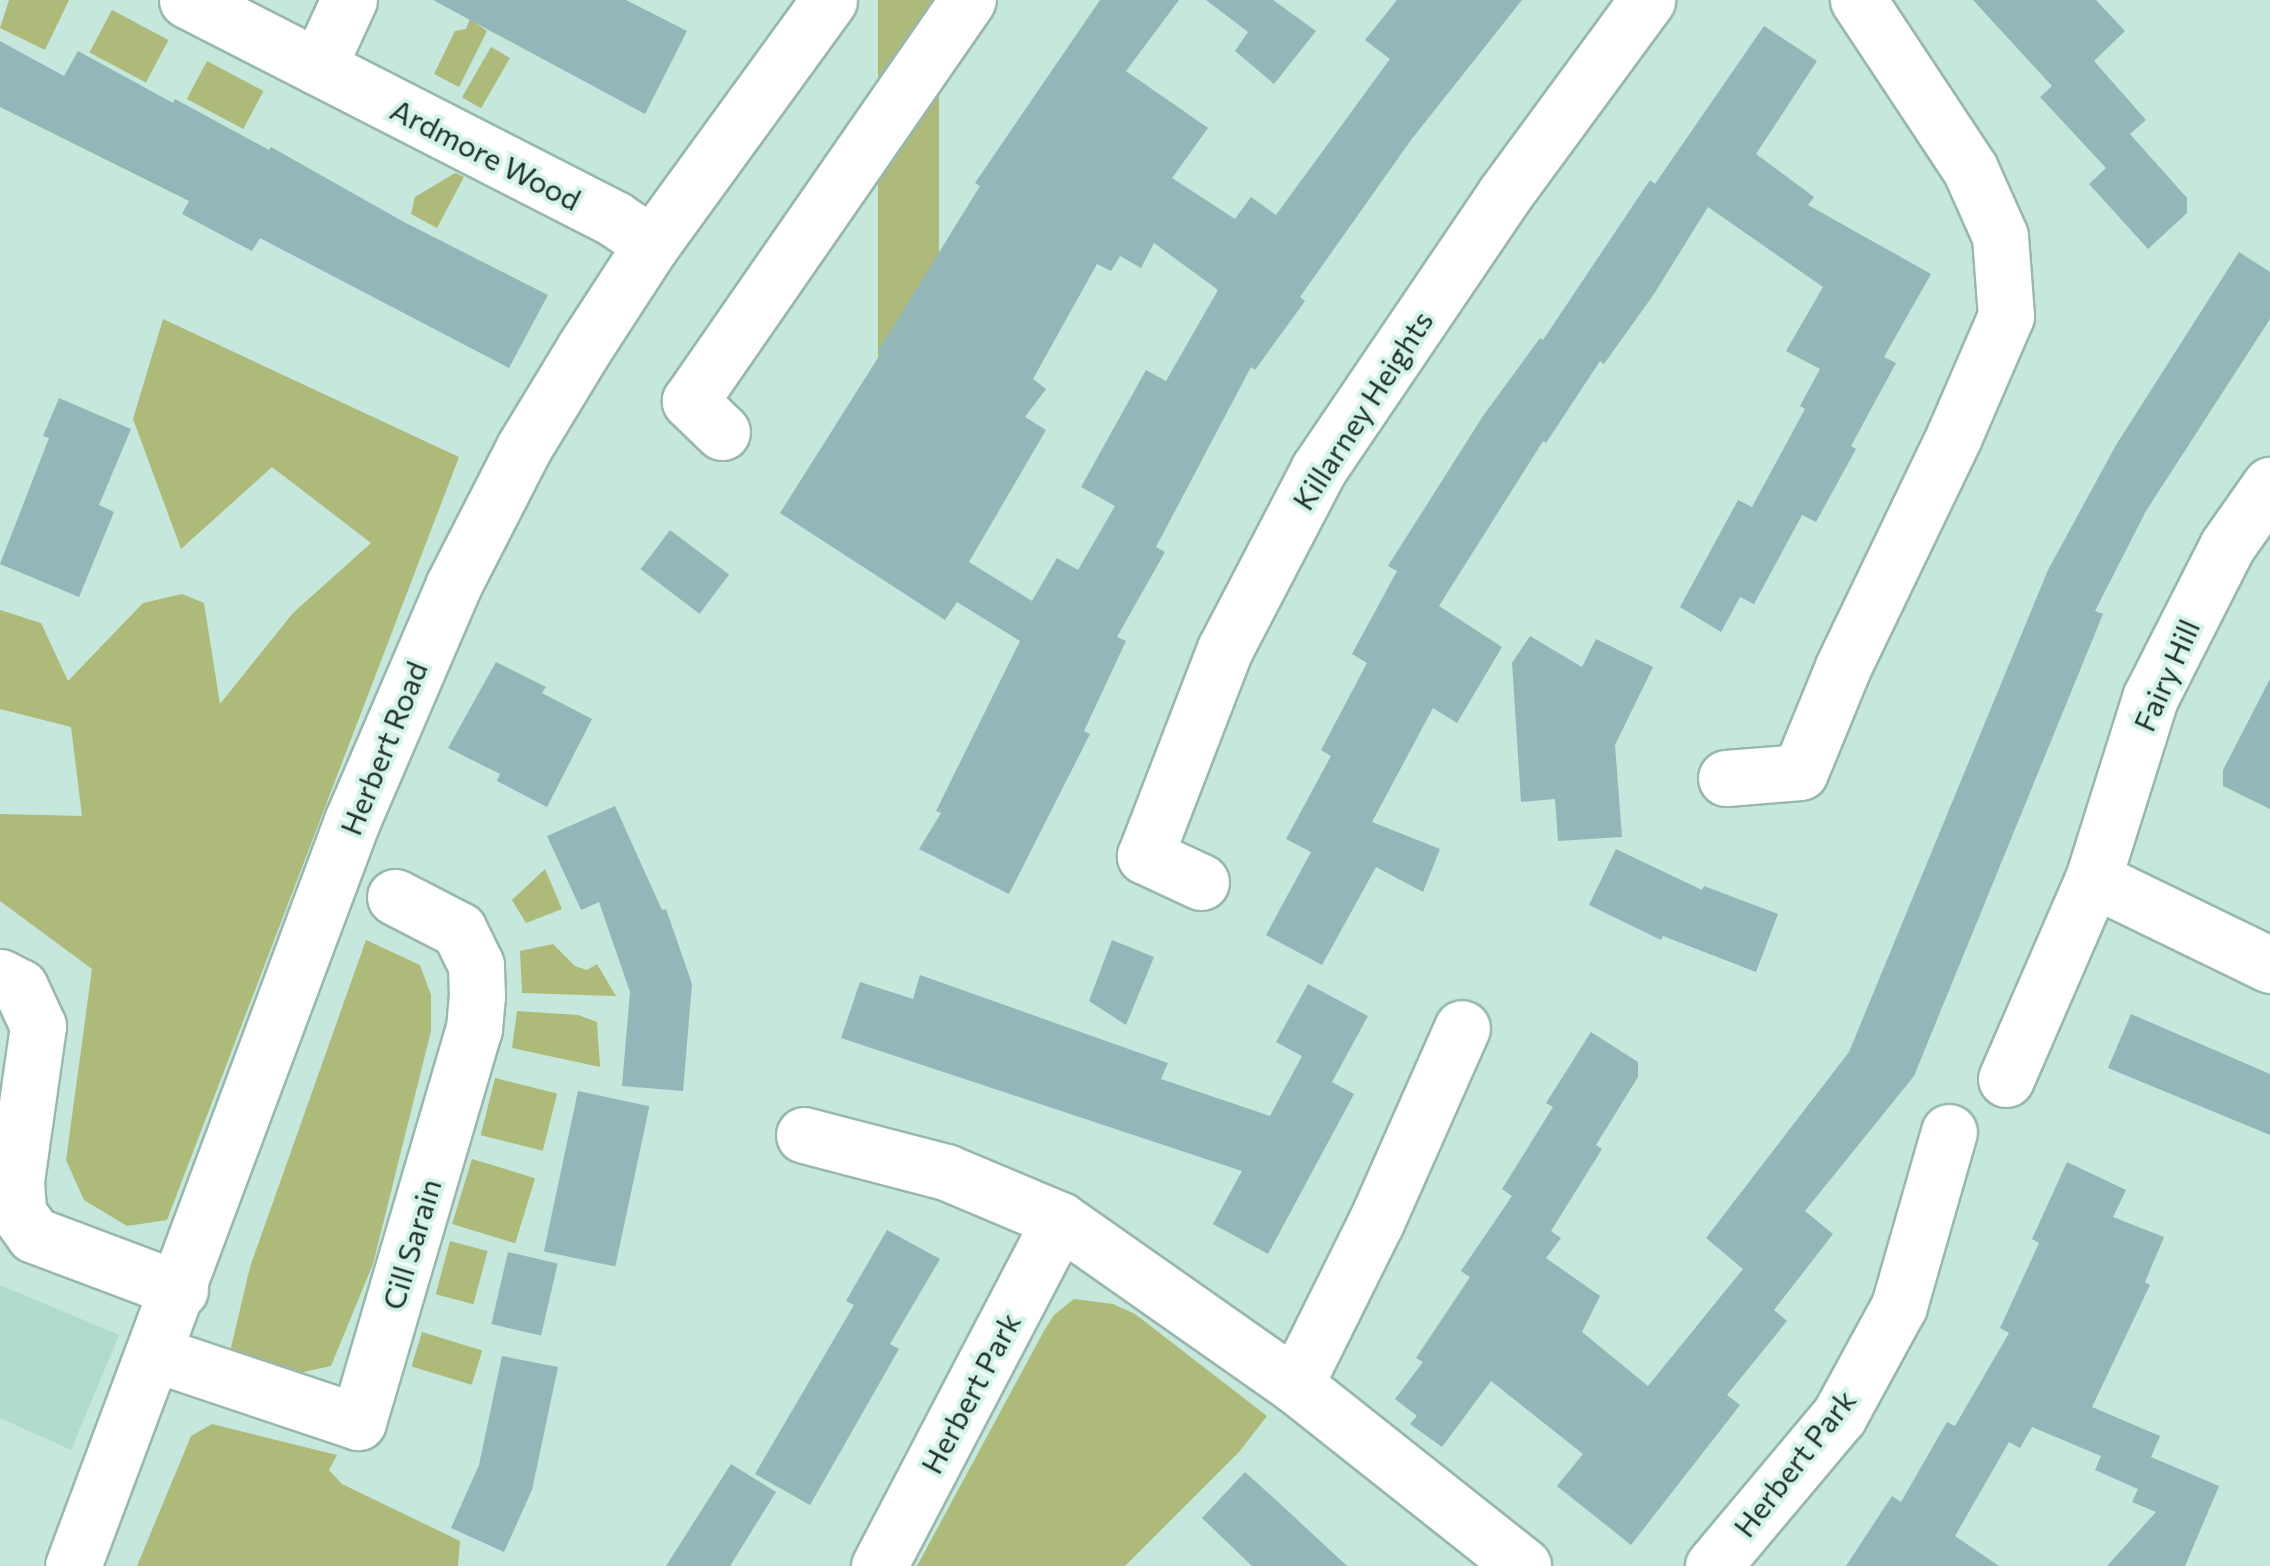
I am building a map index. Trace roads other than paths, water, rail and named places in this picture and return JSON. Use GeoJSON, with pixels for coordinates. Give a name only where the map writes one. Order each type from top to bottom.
{"type":"FeatureCollection","features":[{"type":"Feature","properties":{"kind":"street","name":"Ardmore Wood"},"geometry":{"type":"LineString","coordinates":[[187,0],[616,220],[652,244]]}},
{"type":"Feature","properties":{"kind":"street"},"geometry":{"type":"LineString","coordinates":[[318,67],[348,0]]}},
{"type":"Feature","properties":{"kind":"street","name":"Herbert Road"},"geometry":{"type":"LineString","coordinates":[[74,1566],[401,700],[500,490],[652,244],[830,0]]}},
{"type":"Feature","properties":{"kind":"street"},"geometry":{"type":"LineString","coordinates":[[722,432],[690,401],[968,0]]}},
{"type":"Feature","properties":{"kind":"street","name":"Killarney Heights"},"geometry":{"type":"LineString","coordinates":[[1201,882],[1145,856],[1226,649],[1318,470],[1504,195],[1647,0]]}},
{"type":"Feature","properties":{"kind":"street"},"geometry":{"type":"LineString","coordinates":[[1726,778],[1800,772],[1843,667],[1954,436],[2006,316],[2000,236],[1970,169],[1858,0]]}},
{"type":"Feature","properties":{"kind":"street","name":"Fairy Hill"},"geometry":{"type":"LineString","coordinates":[[2006,1079],[2094,879],[2150,698],[2227,546],[2270,484]]}},
{"type":"Feature","properties":{"kind":"street"},"geometry":{"type":"LineString","coordinates":[[2094,879],[2270,965]]}},
{"type":"Feature","properties":{"kind":"street","name":"Cill Sarain"},"geometry":{"type":"LineString","coordinates":[[155,1354],[358,1422],[474,1030],[477,996],[476,966],[459,930],[395,896]]}},
{"type":"Feature","properties":{"kind":"street"},"geometry":{"type":"LineString","coordinates":[[0,977],[20,987],[38,1026],[9,1215],[34,1235],[180,1290]]}},
{"type":"Feature","properties":{"kind":"street"},"geometry":{"type":"LineString","coordinates":[[1294,1385],[1382,1210],[1462,1028]]}},
{"type":"Feature","properties":{"kind":"street","name":"Herbert Park"},"geometry":{"type":"LineString","coordinates":[[1713,1566],[1838,1416],[1903,1299],[1906,1269],[1926,1221],[1949,1132]]}},
{"type":"Feature","properties":{"kind":"street"},"geometry":{"type":"LineString","coordinates":[[804,1135],[946,1172],[1060,1220],[1294,1385],[1522,1566]]}},
{"type":"Feature","properties":{"kind":"street","name":"Herbert Park"},"geometry":{"type":"LineString","coordinates":[[879,1566],[1060,1220]]}}]}
